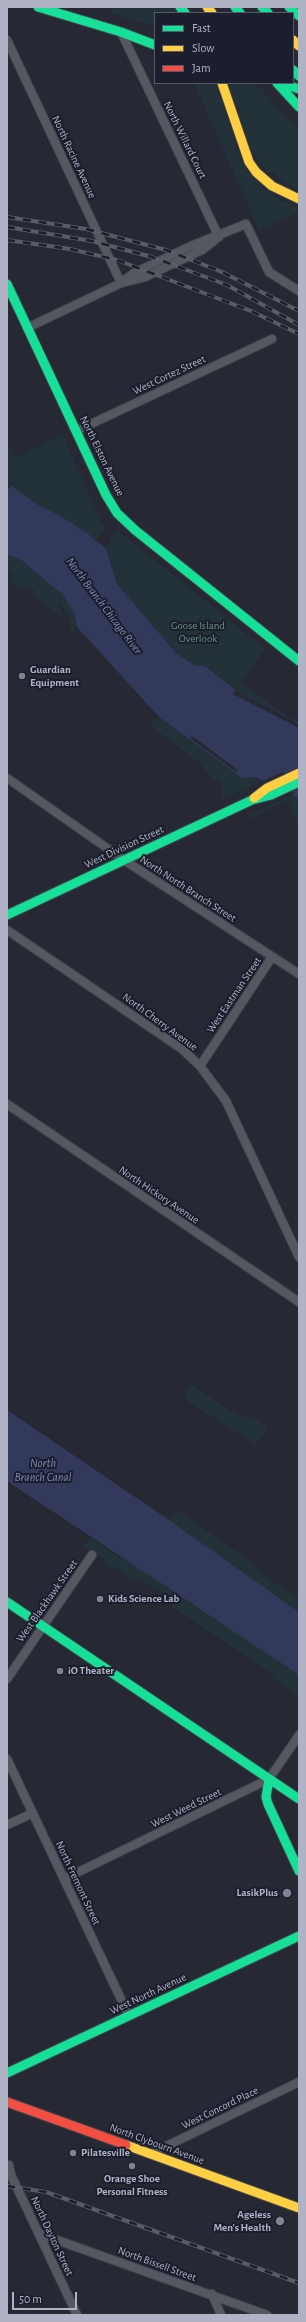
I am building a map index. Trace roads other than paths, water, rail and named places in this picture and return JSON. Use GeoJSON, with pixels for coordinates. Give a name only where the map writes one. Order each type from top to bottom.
{"type":"FeatureCollection","features":[{"type":"Feature","properties":{"kind":"main road"},"geometry":{"type":"LineString","coordinates":[[38,7],[121,32],[154,45]]}},
{"type":"Feature","properties":{"kind":"main road"},"geometry":{"type":"LineString","coordinates":[[289,7],[299,16]]}},
{"type":"Feature","properties":{"kind":"main road"},"geometry":{"type":"LineString","coordinates":[[121,32],[154,37]]}},
{"type":"Feature","properties":{"kind":"main road"},"geometry":{"type":"LineString","coordinates":[[222,84],[249,162],[256,172],[272,186],[299,199]]}},
{"type":"Feature","properties":{"kind":"main road"},"geometry":{"type":"LineString","coordinates":[[279,84],[299,107]]}},
{"type":"Feature","properties":{"kind":"main road"},"geometry":{"type":"LineString","coordinates":[[282,84],[299,89]]}},
{"type":"Feature","properties":{"kind":"main road","name":"North Elston Avenue"},"geometry":{"type":"LineString","coordinates":[[7,284],[106,495],[124,520],[299,661]]}},
{"type":"Feature","properties":{"kind":"main road","name":"West Division Street"},"geometry":{"type":"LineString","coordinates":[[7,915],[252,800],[271,795],[299,773]]}},
{"type":"Feature","properties":{"kind":"main road","name":"West Division Street"},"geometry":{"type":"LineString","coordinates":[[287,783],[299,782]]}},
{"type":"Feature","properties":{"kind":"main road"},"geometry":{"type":"LineString","coordinates":[[7,1602],[299,1799]]}},
{"type":"Feature","properties":{"kind":"main road"},"geometry":{"type":"LineString","coordinates":[[269,1779],[266,1797],[268,1804],[299,1871]]}},
{"type":"Feature","properties":{"kind":"main road","name":"West North Avenue"},"geometry":{"type":"LineString","coordinates":[[7,2073],[299,1936]]}},
{"type":"Feature","properties":{"kind":"main road","name":"North Clybourn Avenue"},"geometry":{"type":"LineString","coordinates":[[7,2102],[299,2208]]}},
{"type":"Feature","properties":{"kind":"street","name":"North Willard Court"},"geometry":{"type":"LineString","coordinates":[[121,32],[219,236]]}},
{"type":"Feature","properties":{"kind":"street","name":"North Racine Avenue"},"geometry":{"type":"LineString","coordinates":[[7,40],[121,283]]}},
{"type":"Feature","properties":{"kind":"street"},"geometry":{"type":"LineString","coordinates":[[27,328],[121,283],[145,277],[181,260],[202,250],[219,236],[246,224],[269,272],[299,291]]}},
{"type":"Feature","properties":{"kind":"street","name":"West Cortez Street"},"geometry":{"type":"LineString","coordinates":[[76,431],[272,339]]}},
{"type":"Feature","properties":{"kind":"street","name":"North North Branch Street"},"geometry":{"type":"LineString","coordinates":[[7,778],[124,860],[299,974]]}},
{"type":"Feature","properties":{"kind":"street","name":"North Cherry Avenue"},"geometry":{"type":"LineString","coordinates":[[7,930],[182,1049],[200,1066],[226,1101],[299,1257]]}},
{"type":"Feature","properties":{"kind":"street","name":"West Eastman Street"},"geometry":{"type":"LineString","coordinates":[[200,1066],[272,957]]}},
{"type":"Feature","properties":{"kind":"street","name":"North Hickory Avenue"},"geometry":{"type":"LineString","coordinates":[[7,1104],[299,1302]]}},
{"type":"Feature","properties":{"kind":"street","name":"West Blackhawk Street"},"geometry":{"type":"LineString","coordinates":[[7,1679],[92,1555]]}},
{"type":"Feature","properties":{"kind":"street","name":"West Weed Street"},"geometry":{"type":"LineString","coordinates":[[64,1879],[269,1779],[299,1735]]}},
{"type":"Feature","properties":{"kind":"street","name":"North Fremont Street"},"geometry":{"type":"LineString","coordinates":[[7,1759],[129,2016]]}},
{"type":"Feature","properties":{"kind":"street"},"geometry":{"type":"LineString","coordinates":[[7,1825],[33,1813]]}},
{"type":"Feature","properties":{"kind":"street","name":"West Concord Place"},"geometry":{"type":"LineString","coordinates":[[150,2154],[299,2082]]}},
{"type":"Feature","properties":{"kind":"street","name":"North Dayton Street"},"geometry":{"type":"LineString","coordinates":[[9,2165],[11,2175],[77,2315]]}},
{"type":"Feature","properties":{"kind":"street","name":"North Bissell Street"},"geometry":{"type":"LineString","coordinates":[[40,2234],[212,2294],[267,2315]]}},
{"type":"Feature","properties":{"kind":"street"},"geometry":{"type":"LineString","coordinates":[[212,2294],[221,2315]]}},
{"type":"Feature","properties":{"kind":"water","name":"North Branch Chicago River"},"geometry":{"type":"Polygon","coordinates":[[[10,485],[40,506],[57,514],[89,534],[106,548],[117,584],[176,653],[194,665],[205,666],[236,690],[299,724],[299,800],[294,796],[283,772],[263,781],[255,777],[242,778],[159,717],[77,627],[74,613],[62,594],[20,559],[7,555],[7,488],[10,488],[10,485]]]}},
{"type":"Feature","properties":{"kind":"water","name":"North Branch Canal"},"geometry":{"type":"Polygon","coordinates":[[[7,1410],[169,1520],[299,1612],[299,1675],[7,1481],[7,1410]]]}},
{"type":"Feature","properties":{"kind":"railway"},"geometry":{"type":"LineString","coordinates":[[7,217],[86,229],[166,250],[222,272],[299,311]]}},
{"type":"Feature","properties":{"kind":"railway"},"geometry":{"type":"LineString","coordinates":[[7,227],[92,241],[152,257],[227,285],[299,325]]}},
{"type":"Feature","properties":{"kind":"railway"},"geometry":{"type":"LineString","coordinates":[[7,240],[70,249],[117,260],[251,311],[299,334]]}},
{"type":"Feature","properties":{"kind":"railway"},"geometry":{"type":"LineString","coordinates":[[7,2186],[46,2192],[299,2283]]}},
{"type":"Feature","properties":{"kind":"place","name":"Guardian Equipment"},"geometry":{"type":"Point","coordinates":[22,676]}},
{"type":"Feature","properties":{"kind":"place","name":"Kids Science Lab"},"geometry":{"type":"Point","coordinates":[100,1599]}},
{"type":"Feature","properties":{"kind":"place","name":"iO Theater"},"geometry":{"type":"Point","coordinates":[60,1671]}},
{"type":"Feature","properties":{"kind":"place","name":"LasikPlus"},"geometry":{"type":"Point","coordinates":[287,1893]}},
{"type":"Feature","properties":{"kind":"place","name":"Pilatesville"},"geometry":{"type":"Point","coordinates":[73,2153]}},
{"type":"Feature","properties":{"kind":"place","name":"Orange Shoe Personal Fitness"},"geometry":{"type":"Point","coordinates":[132,2166]}},
{"type":"Feature","properties":{"kind":"place","name":"Ageless Men's Health"},"geometry":{"type":"Point","coordinates":[280,2221]}},
{"type":"Feature","properties":{"kind":"park label","name":"Goose Island Overlook"},"geometry":{"type":"Point","coordinates":[198,632]}}]}
